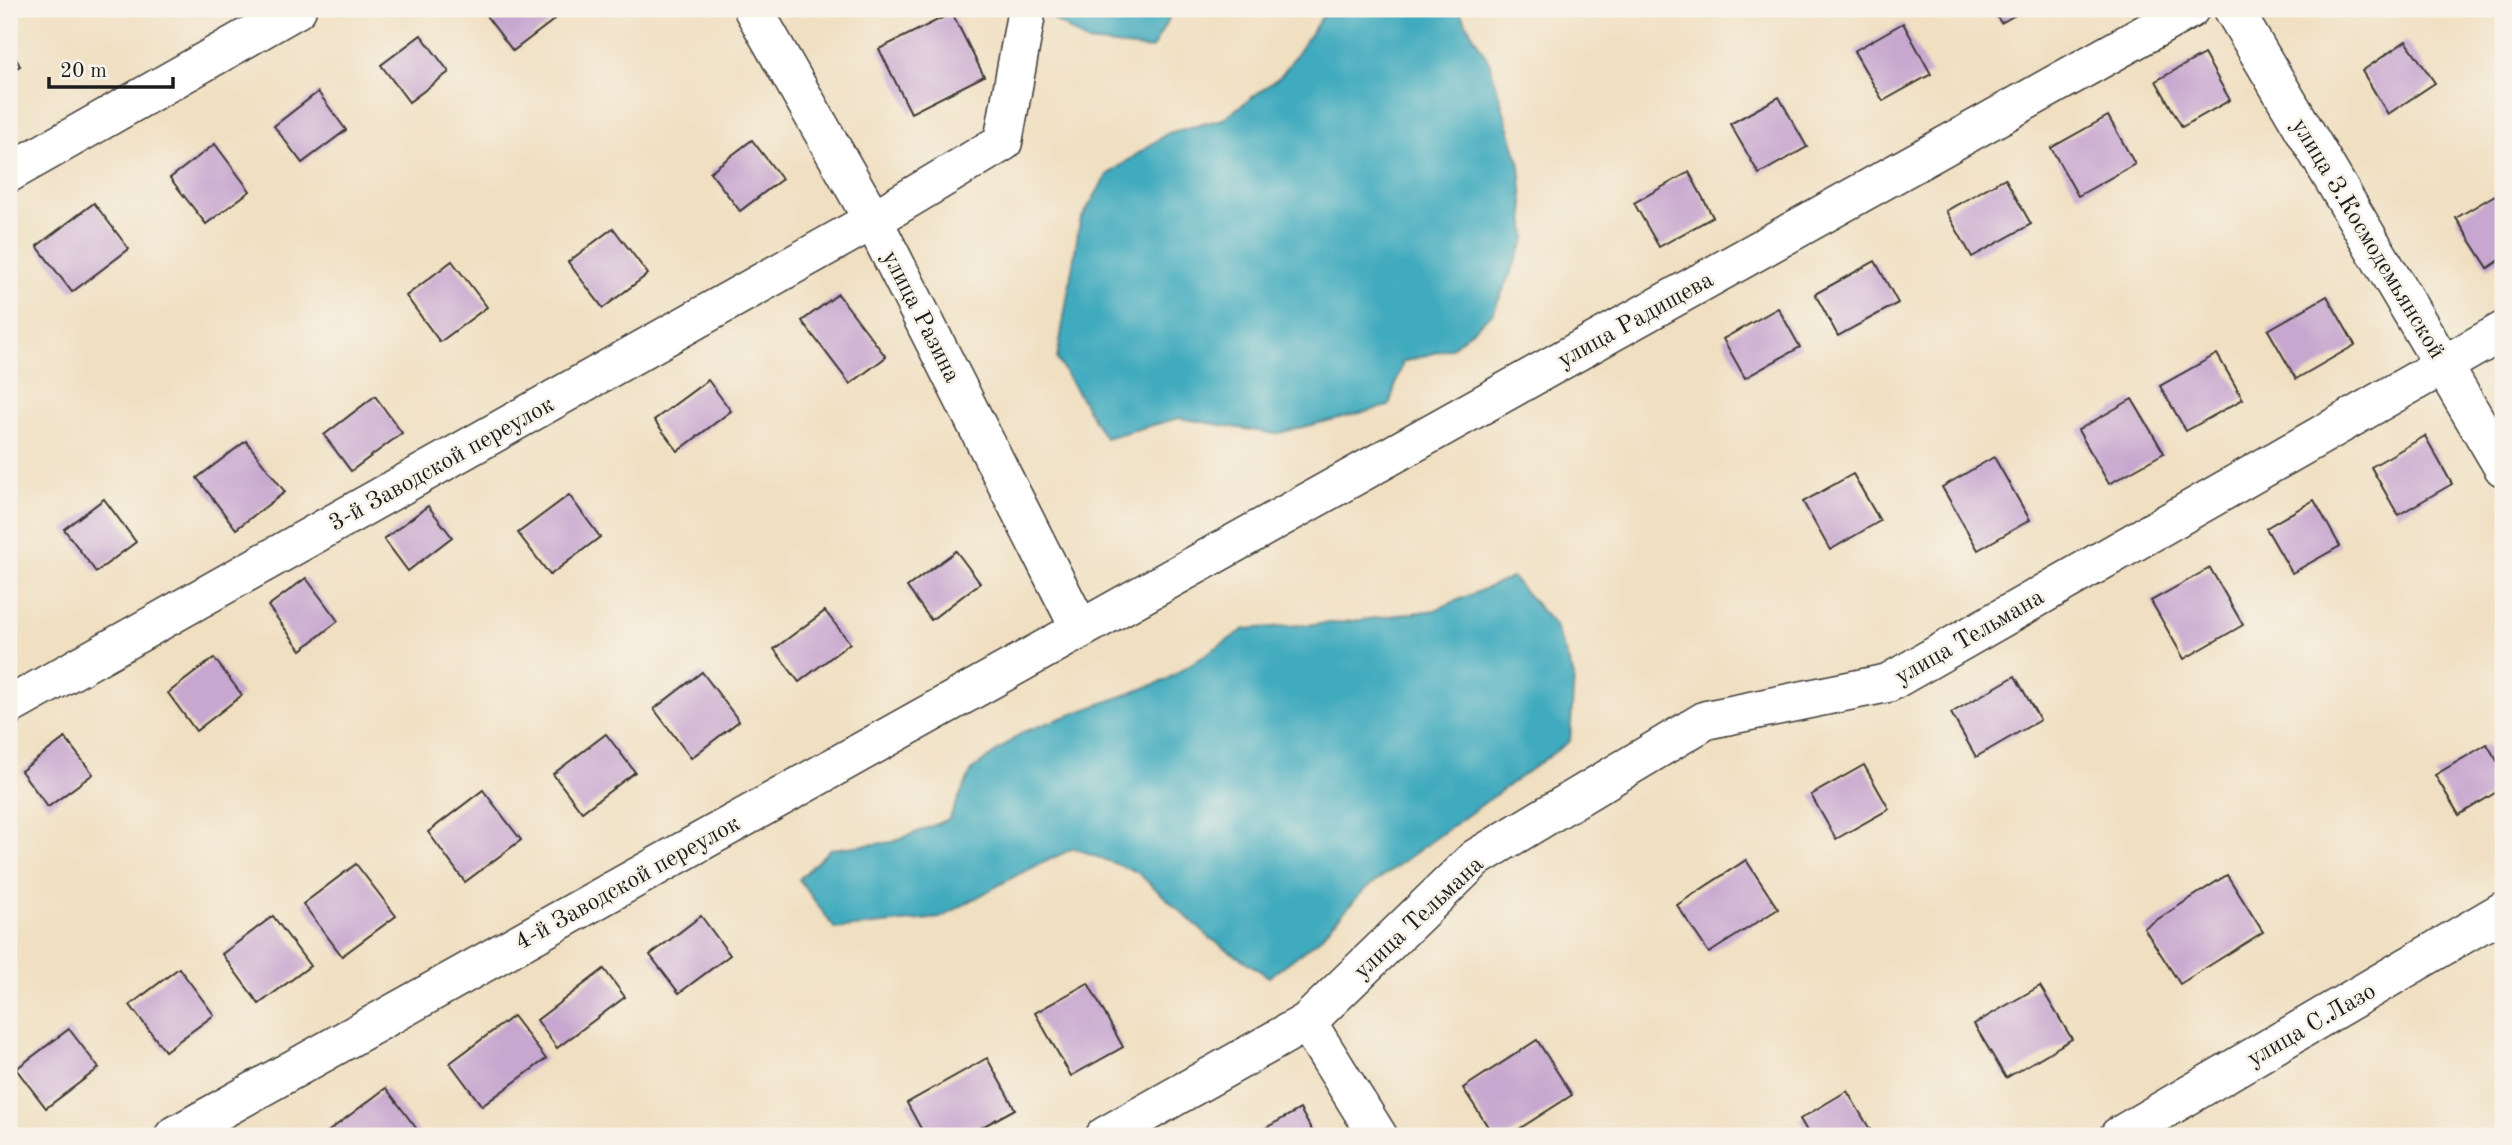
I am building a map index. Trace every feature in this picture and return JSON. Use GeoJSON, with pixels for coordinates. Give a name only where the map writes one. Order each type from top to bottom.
{"type":"FeatureCollection","features":[{"type":"Feature","properties":{"kind":"street"},"geometry":{"type":"LineString","coordinates":[[9,173],[297,9]]}},
{"type":"Feature","properties":{"kind":"street","name":"улица Разина"},"geometry":{"type":"LineString","coordinates":[[753,9],[873,220],[1080,629]]}},
{"type":"Feature","properties":{"kind":"street","name":"3-й Заводской переулок"},"geometry":{"type":"LineString","coordinates":[[9,706],[873,220],[1003,142],[1027,9]]}},
{"type":"Feature","properties":{"kind":"street","name":"улица Радищева"},"geometry":{"type":"LineString","coordinates":[[1080,629],[2190,9]]}},
{"type":"Feature","properties":{"kind":"street","name":"улица З.Космодемьянской"},"geometry":{"type":"LineString","coordinates":[[2233,9],[2503,467]]}},
{"type":"Feature","properties":{"kind":"street","name":"улица Тельмана"},"geometry":{"type":"LineString","coordinates":[[1105,1136],[1307,1022],[1476,858],[1706,720],[1888,683],[2503,331]]}},
{"type":"Feature","properties":{"kind":"street","name":"4-й Заводской переулок"},"geometry":{"type":"LineString","coordinates":[[174,1136],[1080,629]]}},
{"type":"Feature","properties":{"kind":"street","name":"улица С.Лазо"},"geometry":{"type":"LineString","coordinates":[[2119,1136],[2503,911]]}},
{"type":"Feature","properties":{"kind":"street"},"geometry":{"type":"LineString","coordinates":[[1307,1022],[1378,1136]]}},
{"type":"Feature","properties":{"kind":"water"},"geometry":{"type":"Polygon","coordinates":[[[1056,9],[1174,9],[1152,49],[1087,42],[1055,20],[1056,9]]]}},
{"type":"Feature","properties":{"kind":"water"},"geometry":{"type":"Polygon","coordinates":[[[1333,9],[1458,9],[1489,62],[1520,165],[1526,238],[1493,313],[1451,348],[1403,362],[1389,406],[1275,434],[1179,418],[1105,438],[1057,359],[1080,221],[1107,175],[1168,133],[1223,119],[1282,75],[1322,17],[1333,9]]]}},
{"type":"Feature","properties":{"kind":"water"},"geometry":{"type":"Polygon","coordinates":[[[1512,577],[1555,626],[1574,676],[1570,741],[1364,890],[1317,941],[1269,977],[1210,938],[1137,872],[1074,848],[1021,873],[940,918],[835,929],[799,879],[830,849],[893,842],[949,819],[972,770],[1023,732],[1164,681],[1245,629],[1345,622],[1435,610],[1512,577]]]}},
{"type":"Feature","properties":{"kind":"building"},"geometry":{"type":"Polygon","coordinates":[[[481,9],[547,9],[555,19],[513,51],[481,9]]]}},
{"type":"Feature","properties":{"kind":"building"},"geometry":{"type":"Polygon","coordinates":[[[1992,9],[2026,9],[2001,23],[1992,9]]]}},
{"type":"Feature","properties":{"kind":"building"},"geometry":{"type":"Polygon","coordinates":[[[952,13],[984,76],[911,113],[879,49],[952,13]]]}},
{"type":"Feature","properties":{"kind":"building"},"geometry":{"type":"Polygon","coordinates":[[[1903,23],[1931,74],[1883,101],[1854,51],[1903,23]]]}},
{"type":"Feature","properties":{"kind":"building"},"geometry":{"type":"Polygon","coordinates":[[[421,35],[449,72],[409,102],[381,65],[421,35]]]}},
{"type":"Feature","properties":{"kind":"building"},"geometry":{"type":"Polygon","coordinates":[[[2406,41],[2435,83],[2388,114],[2362,71],[2406,41]]]}},
{"type":"Feature","properties":{"kind":"building"},"geometry":{"type":"Polygon","coordinates":[[[9,47],[20,66],[9,73],[9,47]]]}},
{"type":"Feature","properties":{"kind":"building"},"geometry":{"type":"Polygon","coordinates":[[[2204,54],[2230,100],[2182,127],[2156,81],[2204,54]]]}},
{"type":"Feature","properties":{"kind":"building"},"geometry":{"type":"Polygon","coordinates":[[[318,92],[346,130],[302,163],[274,126],[318,92]]]}},
{"type":"Feature","properties":{"kind":"building"},"geometry":{"type":"Polygon","coordinates":[[[1779,97],[1807,147],[1759,174],[1730,124],[1779,97]]]}},
{"type":"Feature","properties":{"kind":"building"},"geometry":{"type":"Polygon","coordinates":[[[2108,116],[2135,164],[2078,196],[2051,148],[2108,116]]]}},
{"type":"Feature","properties":{"kind":"building"},"geometry":{"type":"Polygon","coordinates":[[[752,140],[782,179],[740,211],[710,172],[752,140]]]}},
{"type":"Feature","properties":{"kind":"building"},"geometry":{"type":"Polygon","coordinates":[[[215,144],[250,191],[206,224],[170,178],[215,144]]]}},
{"type":"Feature","properties":{"kind":"building"},"geometry":{"type":"Polygon","coordinates":[[[1689,172],[1713,217],[1659,247],[1634,203],[1689,172]]]}},
{"type":"Feature","properties":{"kind":"building"},"geometry":{"type":"Polygon","coordinates":[[[2005,178],[2031,224],[1972,257],[1946,211],[2005,178]]]}},
{"type":"Feature","properties":{"kind":"building"},"geometry":{"type":"Polygon","coordinates":[[[2495,195],[2503,208],[2503,258],[2488,268],[2456,218],[2495,195]]]}},
{"type":"Feature","properties":{"kind":"building"},"geometry":{"type":"Polygon","coordinates":[[[94,203],[129,249],[72,292],[37,246],[94,203]]]}},
{"type":"Feature","properties":{"kind":"building"},"geometry":{"type":"Polygon","coordinates":[[[613,228],[648,274],[603,308],[568,262],[613,228]]]}},
{"type":"Feature","properties":{"kind":"building"},"geometry":{"type":"Polygon","coordinates":[[[452,261],[487,307],[440,342],[406,296],[452,261]]]}},
{"type":"Feature","properties":{"kind":"building"},"geometry":{"type":"Polygon","coordinates":[[[1875,261],[1898,303],[1838,336],[1815,294],[1875,261]]]}},
{"type":"Feature","properties":{"kind":"building"},"geometry":{"type":"Polygon","coordinates":[[[838,294],[886,357],[850,384],[802,321],[838,294]]]}},
{"type":"Feature","properties":{"kind":"building"},"geometry":{"type":"Polygon","coordinates":[[[2327,296],[2355,345],[2296,379],[2268,330],[2327,296]]]}},
{"type":"Feature","properties":{"kind":"building"},"geometry":{"type":"Polygon","coordinates":[[[1778,308],[1800,347],[1745,378],[1723,339],[1778,308]]]}},
{"type":"Feature","properties":{"kind":"building"},"geometry":{"type":"Polygon","coordinates":[[[2217,354],[2243,399],[2186,431],[2160,386],[2217,354]]]}},
{"type":"Feature","properties":{"kind":"building"},"geometry":{"type":"Polygon","coordinates":[[[708,380],[731,411],[678,451],[654,420],[708,380]]]}},
{"type":"Feature","properties":{"kind":"building"},"geometry":{"type":"Polygon","coordinates":[[[375,396],[402,433],[351,471],[324,435],[375,396]]]}},
{"type":"Feature","properties":{"kind":"building"},"geometry":{"type":"Polygon","coordinates":[[[2132,399],[2164,453],[2109,484],[2078,430],[2132,399]]]}},
{"type":"Feature","properties":{"kind":"building"},"geometry":{"type":"Polygon","coordinates":[[[2425,436],[2452,484],[2398,515],[2371,467],[2425,436]]]}},
{"type":"Feature","properties":{"kind":"building"},"geometry":{"type":"Polygon","coordinates":[[[246,441],[285,492],[236,529],[197,478],[246,441]]]}},
{"type":"Feature","properties":{"kind":"building"},"geometry":{"type":"Polygon","coordinates":[[[1994,457],[2030,520],[1978,550],[1942,487],[1994,457]]]}},
{"type":"Feature","properties":{"kind":"building"},"geometry":{"type":"Polygon","coordinates":[[[1853,474],[1880,521],[1830,550],[1803,502],[1853,474]]]}},
{"type":"Feature","properties":{"kind":"building"},"geometry":{"type":"Polygon","coordinates":[[[569,495],[600,537],[550,575],[518,533],[569,495]]]}},
{"type":"Feature","properties":{"kind":"building"},"geometry":{"type":"Polygon","coordinates":[[[104,499],[136,542],[96,572],[64,529],[104,499]]]}},
{"type":"Feature","properties":{"kind":"building"},"geometry":{"type":"Polygon","coordinates":[[[2314,500],[2340,546],[2292,573],[2266,528],[2314,500]]]}},
{"type":"Feature","properties":{"kind":"building"},"geometry":{"type":"Polygon","coordinates":[[[428,506],[452,537],[408,571],[384,539],[428,506]]]}},
{"type":"Feature","properties":{"kind":"building"},"geometry":{"type":"Polygon","coordinates":[[[956,551],[980,583],[931,620],[907,587],[956,551]]]}},
{"type":"Feature","properties":{"kind":"building"},"geometry":{"type":"Polygon","coordinates":[[[2210,568],[2243,625],[2184,659],[2151,601],[2210,568]]]}},
{"type":"Feature","properties":{"kind":"building"},"geometry":{"type":"Polygon","coordinates":[[[306,578],[338,621],[301,650],[268,606],[306,578]]]}},
{"type":"Feature","properties":{"kind":"building"},"geometry":{"type":"Polygon","coordinates":[[[825,611],[850,643],[799,682],[774,649],[825,611]]]}},
{"type":"Feature","properties":{"kind":"building"},"geometry":{"type":"Polygon","coordinates":[[[214,658],[242,695],[196,731],[168,693],[214,658]]]}},
{"type":"Feature","properties":{"kind":"building"},"geometry":{"type":"Polygon","coordinates":[[[702,672],[739,721],[691,758],[654,709],[702,672]]]}},
{"type":"Feature","properties":{"kind":"building"},"geometry":{"type":"Polygon","coordinates":[[[2015,676],[2040,720],[1976,757],[1951,713],[2015,676]]]}},
{"type":"Feature","properties":{"kind":"building"},"geometry":{"type":"Polygon","coordinates":[[[606,734],[635,772],[582,812],[553,774],[606,734]]]}},
{"type":"Feature","properties":{"kind":"building"},"geometry":{"type":"Polygon","coordinates":[[[65,738],[93,774],[48,807],[21,771],[65,738]]]}},
{"type":"Feature","properties":{"kind":"building"},"geometry":{"type":"Polygon","coordinates":[[[2487,744],[2503,771],[2503,788],[2459,815],[2435,775],[2487,744]]]}},
{"type":"Feature","properties":{"kind":"building"},"geometry":{"type":"Polygon","coordinates":[[[1864,765],[1889,809],[1836,839],[1811,795],[1864,765]]]}},
{"type":"Feature","properties":{"kind":"building"},"geometry":{"type":"Polygon","coordinates":[[[483,790],[521,840],[465,882],[428,832],[483,790]]]}},
{"type":"Feature","properties":{"kind":"building"},"geometry":{"type":"Polygon","coordinates":[[[1746,860],[1778,909],[1709,953],[1677,905],[1746,860]]]}},
{"type":"Feature","properties":{"kind":"building"},"geometry":{"type":"Polygon","coordinates":[[[356,864],[396,916],[342,956],[303,904],[356,864]]]}},
{"type":"Feature","properties":{"kind":"building"},"geometry":{"type":"Polygon","coordinates":[[[2227,875],[2263,932],[2180,984],[2144,928],[2227,875]]]}},
{"type":"Feature","properties":{"kind":"building"},"geometry":{"type":"Polygon","coordinates":[[[273,916],[310,966],[259,1004],[222,954],[273,916]]]}},
{"type":"Feature","properties":{"kind":"building"},"geometry":{"type":"Polygon","coordinates":[[[701,916],[730,955],[679,993],[650,955],[701,916]]]}},
{"type":"Feature","properties":{"kind":"building"},"geometry":{"type":"Polygon","coordinates":[[[179,968],[214,1015],[165,1051],[130,1005],[179,968]]]}},
{"type":"Feature","properties":{"kind":"building"},"geometry":{"type":"Polygon","coordinates":[[[604,969],[625,997],[557,1048],[537,1020],[604,969]]]}},
{"type":"Feature","properties":{"kind":"building"},"geometry":{"type":"Polygon","coordinates":[[[1088,983],[1123,1047],[1071,1076],[1035,1013],[1088,983]]]}},
{"type":"Feature","properties":{"kind":"building"},"geometry":{"type":"Polygon","coordinates":[[[2040,986],[2072,1039],[2006,1078],[1974,1024],[2040,986]]]}},
{"type":"Feature","properties":{"kind":"building"},"geometry":{"type":"Polygon","coordinates":[[[513,1016],[546,1059],[482,1106],[450,1063],[513,1016]]]}},
{"type":"Feature","properties":{"kind":"building"},"geometry":{"type":"Polygon","coordinates":[[[69,1029],[99,1068],[46,1108],[16,1069],[69,1029]]]}},
{"type":"Feature","properties":{"kind":"building"},"geometry":{"type":"Polygon","coordinates":[[[1537,1040],[1572,1095],[1508,1136],[1494,1136],[1463,1088],[1537,1040]]]}},
{"type":"Feature","properties":{"kind":"building"},"geometry":{"type":"Polygon","coordinates":[[[987,1058],[1015,1109],[966,1136],[925,1136],[907,1103],[987,1058]]]}},
{"type":"Feature","properties":{"kind":"building"},"geometry":{"type":"Polygon","coordinates":[[[386,1088],[422,1136],[329,1136],[326,1133],[386,1088]]]}},
{"type":"Feature","properties":{"kind":"building"},"geometry":{"type":"Polygon","coordinates":[[[1847,1091],[1874,1136],[1810,1136],[1800,1119],[1847,1091]]]}},
{"type":"Feature","properties":{"kind":"building"},"geometry":{"type":"Polygon","coordinates":[[[1300,1109],[1315,1136],[1251,1136],[1300,1109]]]}}]}
